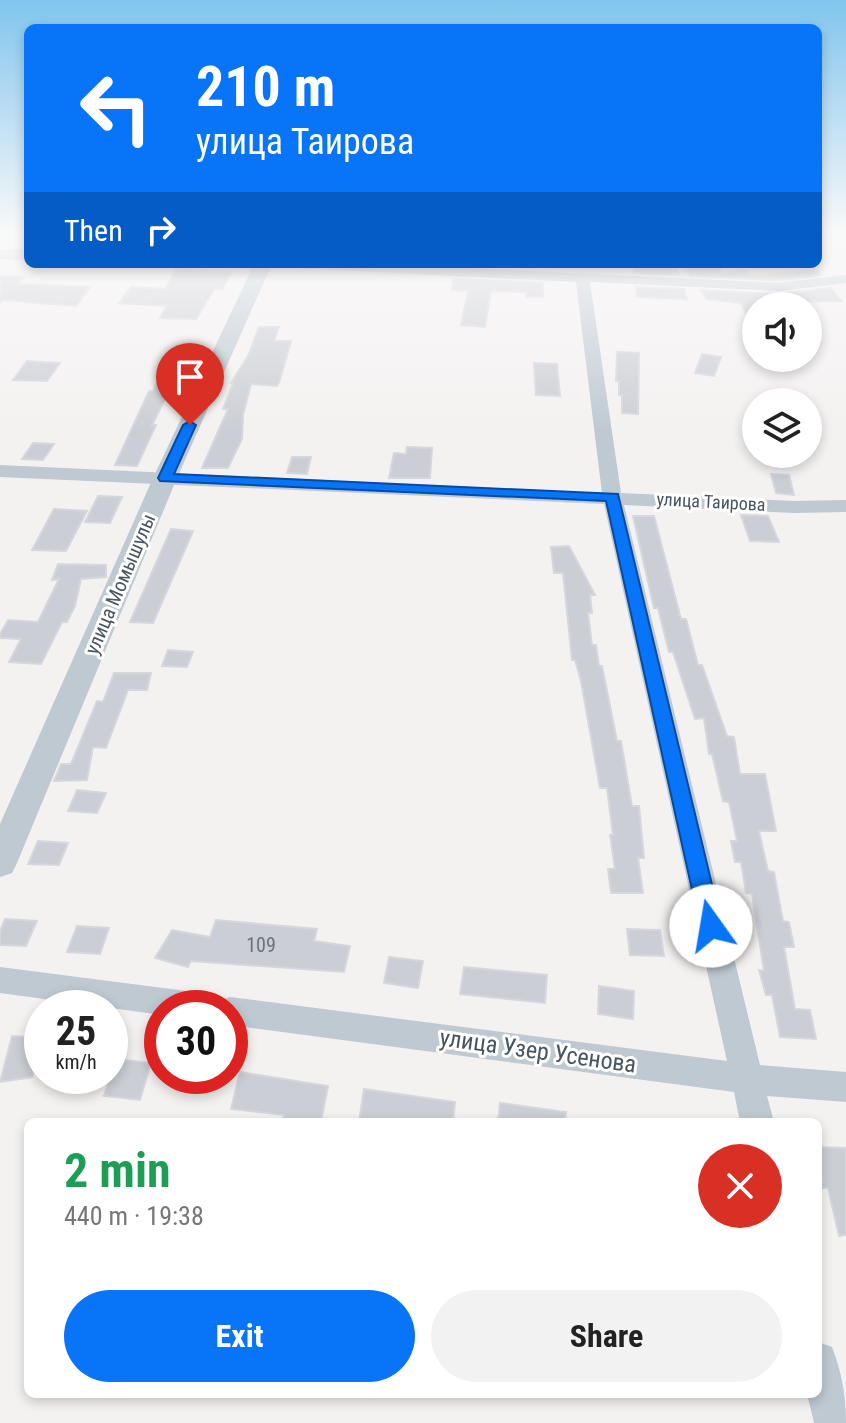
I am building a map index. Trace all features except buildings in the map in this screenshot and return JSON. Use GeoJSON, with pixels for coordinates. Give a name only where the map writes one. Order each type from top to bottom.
{"type":"FeatureCollection","features":[{"type":"Feature","properties":{"kind":"street","name":"улица Момышулы"},"geometry":{"type":"LineString","coordinates":[[0,863],[165,478],[247,298]]}},
{"type":"Feature","properties":{"kind":"street"},"geometry":{"type":"LineString","coordinates":[[585,298],[612,497],[756,1118]]}},
{"type":"Feature","properties":{"kind":"street","name":"улица Таирова"},"geometry":{"type":"LineString","coordinates":[[0,471],[794,507],[846,506]]}},
{"type":"Feature","properties":{"kind":"street"},"geometry":{"type":"LineString","coordinates":[[0,980],[144,999]]}},
{"type":"Feature","properties":{"kind":"street","name":"улица Узер Усенова"},"geometry":{"type":"LineString","coordinates":[[248,1013],[746,1079],[846,1087]]}},
{"type":"Feature","properties":{"kind":"street"},"geometry":{"type":"LineString","coordinates":[[822,1376],[834,1423]]}},
{"type":"Feature","properties":{"kind":"route"},"geometry":{"type":"LineString","coordinates":[[190,425],[165,478],[612,497],[711,926]]}}]}
